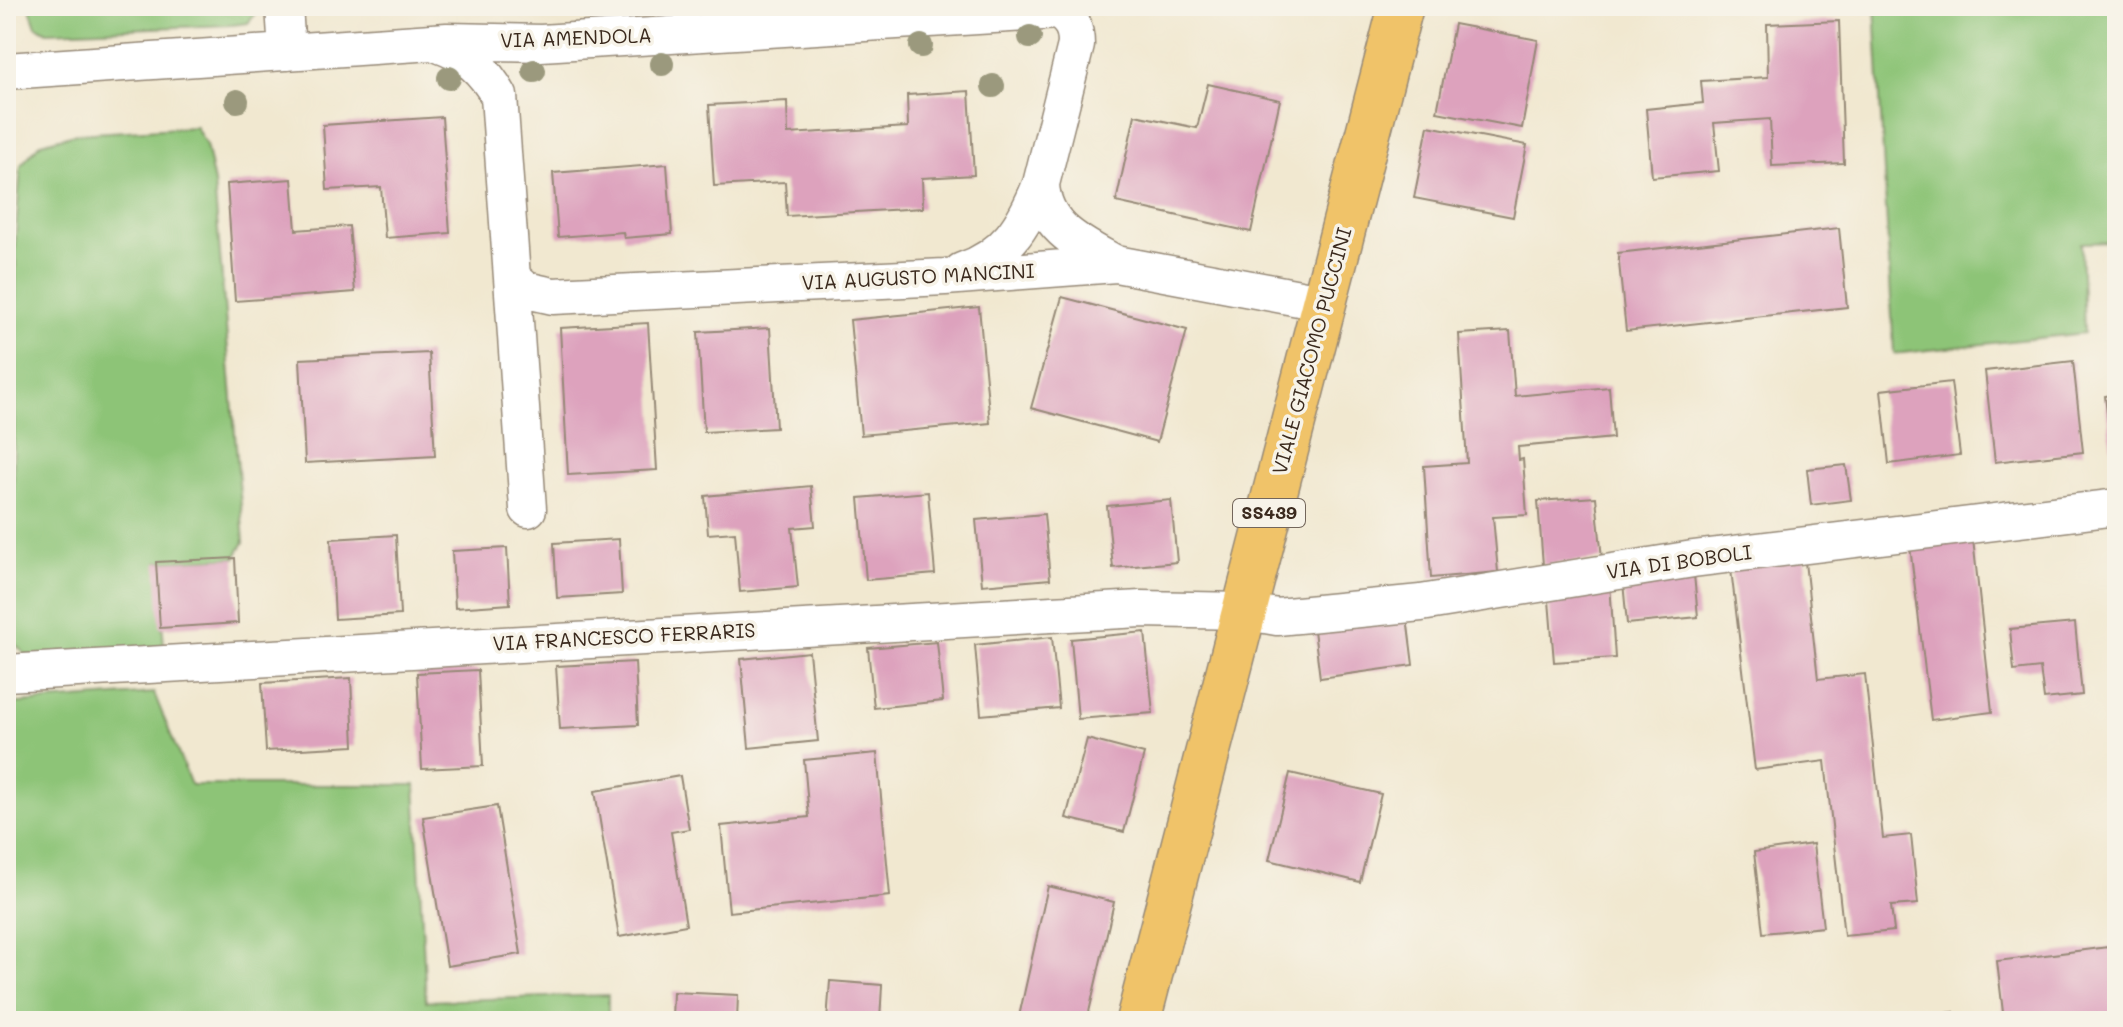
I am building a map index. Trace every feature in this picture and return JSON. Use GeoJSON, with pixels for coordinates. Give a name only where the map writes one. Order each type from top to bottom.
{"type":"FeatureCollection","features":[{"type":"Feature","properties":{"kind":"main road","name":"VIALE GIACOMO PUCCINI"},"geometry":{"type":"LineString","coordinates":[[1138,1021],[1401,6]]}},
{"type":"Feature","properties":{"kind":"street"},"geometry":{"type":"LineString","coordinates":[[284,6],[287,52]]}},
{"type":"Feature","properties":{"kind":"street","name":"VIA AMENDOLA"},"geometry":{"type":"LineString","coordinates":[[6,71],[432,42],[541,43],[1058,11],[1068,18],[1076,32],[1076,45],[1041,184],[1018,231],[1004,248],[985,263],[945,277]]}},
{"type":"Feature","properties":{"kind":"street"},"geometry":{"type":"LineString","coordinates":[[432,42],[465,54],[486,73],[499,96],[528,509]]}},
{"type":"Feature","properties":{"kind":"street"},"geometry":{"type":"LineString","coordinates":[[499,96],[517,63],[541,43]]}},
{"type":"Feature","properties":{"kind":"street"},"geometry":{"type":"LineString","coordinates":[[1041,184],[1042,202],[1055,224],[1080,244],[1116,264]]}},
{"type":"Feature","properties":{"kind":"street","name":"VIA AUGUSTO MANCINI"},"geometry":{"type":"LineString","coordinates":[[512,278],[526,290],[553,296],[945,277],[1116,264],[1326,303]]}},
{"type":"Feature","properties":{"kind":"street","name":"VIA DI BOBOLI"},"geometry":{"type":"LineString","coordinates":[[1243,611],[1277,617],[1421,603],[1693,559],[2117,507]]}},
{"type":"Feature","properties":{"kind":"street","name":"VIA FRANCESCO FERRARIS"},"geometry":{"type":"LineString","coordinates":[[6,673],[1141,609],[1243,611]]}},
{"type":"Feature","properties":{"kind":"green space"},"geometry":{"type":"Polygon","coordinates":[[[29,6],[262,6],[248,23],[232,25],[47,32],[36,26],[29,6]]]}},
{"type":"Feature","properties":{"kind":"green space"},"geometry":{"type":"Polygon","coordinates":[[[1770,6],[2117,6],[2117,242],[2081,243],[2084,333],[1894,354],[1875,7],[1770,6]]]}},
{"type":"Feature","properties":{"kind":"green space"},"geometry":{"type":"Polygon","coordinates":[[[196,127],[206,145],[214,183],[244,542],[235,558],[157,562],[164,646],[57,657],[26,655],[13,642],[12,626],[16,234],[21,165],[41,143],[75,134],[196,127]]]}},
{"type":"Feature","properties":{"kind":"green space"},"geometry":{"type":"Polygon","coordinates":[[[154,693],[191,785],[415,785],[426,1001],[608,995],[608,1021],[6,1021],[6,704],[154,693]]]}},
{"type":"Feature","properties":{"kind":"building"},"geometry":{"type":"Polygon","coordinates":[[[1839,21],[1844,163],[1772,166],[1770,119],[1714,123],[1719,171],[1652,177],[1646,109],[1703,103],[1701,81],[1768,77],[1767,24],[1839,21]]]}},
{"type":"Feature","properties":{"kind":"building"},"geometry":{"type":"Polygon","coordinates":[[[1454,24],[1538,40],[1522,128],[1437,112],[1454,24]]]}},
{"type":"Feature","properties":{"kind":"building"},"geometry":{"type":"Polygon","coordinates":[[[1208,84],[1280,100],[1251,232],[1116,202],[1135,115],[1197,128],[1208,84]]]}},
{"type":"Feature","properties":{"kind":"building"},"geometry":{"type":"Polygon","coordinates":[[[969,91],[974,175],[922,178],[923,208],[787,216],[785,182],[714,186],[709,105],[787,101],[788,134],[908,127],[907,95],[969,91]]]}},
{"type":"Feature","properties":{"kind":"building"},"geometry":{"type":"Polygon","coordinates":[[[442,117],[450,233],[385,238],[381,187],[327,190],[323,125],[442,117]]]}},
{"type":"Feature","properties":{"kind":"building"},"geometry":{"type":"Polygon","coordinates":[[[1428,126],[1527,145],[1513,217],[1414,198],[1428,126]]]}},
{"type":"Feature","properties":{"kind":"building"},"geometry":{"type":"Polygon","coordinates":[[[667,164],[672,234],[624,238],[623,232],[558,237],[553,173],[667,164]]]}},
{"type":"Feature","properties":{"kind":"building"},"geometry":{"type":"Polygon","coordinates":[[[292,179],[296,230],[349,226],[355,292],[235,301],[227,184],[292,179]]]}},
{"type":"Feature","properties":{"kind":"building"},"geometry":{"type":"Polygon","coordinates":[[[1839,228],[1847,307],[1626,331],[1618,253],[1839,228]]]}},
{"type":"Feature","properties":{"kind":"building"},"geometry":{"type":"Polygon","coordinates":[[[1062,297],[1187,330],[1157,442],[1031,408],[1062,297]]]}},
{"type":"Feature","properties":{"kind":"building"},"geometry":{"type":"Polygon","coordinates":[[[979,307],[990,423],[861,435],[850,320],[979,307]]]}},
{"type":"Feature","properties":{"kind":"building"},"geometry":{"type":"Polygon","coordinates":[[[648,323],[657,470],[568,475],[560,328],[648,323]]]}},
{"type":"Feature","properties":{"kind":"building"},"geometry":{"type":"Polygon","coordinates":[[[770,328],[776,428],[704,432],[698,332],[770,328]]]}},
{"type":"Feature","properties":{"kind":"building"},"geometry":{"type":"Polygon","coordinates":[[[1510,331],[1515,396],[1609,387],[1613,438],[1518,447],[1519,460],[1523,459],[1527,515],[1493,517],[1498,572],[1431,578],[1424,466],[1467,463],[1459,334],[1510,331]]]}},
{"type":"Feature","properties":{"kind":"building"},"geometry":{"type":"Polygon","coordinates":[[[429,353],[435,456],[305,463],[300,359],[429,353]]]}},
{"type":"Feature","properties":{"kind":"building"},"geometry":{"type":"Polygon","coordinates":[[[2073,361],[2083,452],[1995,462],[1985,371],[2073,361]]]}},
{"type":"Feature","properties":{"kind":"building"},"geometry":{"type":"Polygon","coordinates":[[[1951,382],[1960,455],[1889,464],[1881,390],[1951,382]]]}},
{"type":"Feature","properties":{"kind":"building"},"geometry":{"type":"Polygon","coordinates":[[[2117,394],[2117,473],[2114,473],[2105,396],[2117,394]]]}},
{"type":"Feature","properties":{"kind":"building"},"geometry":{"type":"Polygon","coordinates":[[[1846,465],[1851,500],[1811,505],[1807,469],[1846,465]]]}},
{"type":"Feature","properties":{"kind":"building"},"geometry":{"type":"Polygon","coordinates":[[[811,486],[815,526],[792,528],[798,587],[740,592],[735,532],[708,534],[705,496],[811,486]]]}},
{"type":"Feature","properties":{"kind":"building"},"geometry":{"type":"Polygon","coordinates":[[[928,492],[935,574],[866,580],[859,498],[928,492]]]}},
{"type":"Feature","properties":{"kind":"building"},"geometry":{"type":"Polygon","coordinates":[[[1596,497],[1602,559],[1543,565],[1538,501],[1596,497]]]}},
{"type":"Feature","properties":{"kind":"building"},"geometry":{"type":"Polygon","coordinates":[[[1171,500],[1177,562],[1113,568],[1107,506],[1171,500]]]}},
{"type":"Feature","properties":{"kind":"building"},"geometry":{"type":"Polygon","coordinates":[[[1044,514],[1050,579],[982,585],[976,520],[1044,514]]]}},
{"type":"Feature","properties":{"kind":"building"},"geometry":{"type":"Polygon","coordinates":[[[1972,530],[1992,712],[1931,720],[1909,538],[1972,530]]]}},
{"type":"Feature","properties":{"kind":"building"},"geometry":{"type":"Polygon","coordinates":[[[396,535],[400,615],[335,619],[331,539],[396,535]]]}},
{"type":"Feature","properties":{"kind":"building"},"geometry":{"type":"Polygon","coordinates":[[[619,539],[622,594],[557,598],[554,543],[619,539]]]}},
{"type":"Feature","properties":{"kind":"building"},"geometry":{"type":"Polygon","coordinates":[[[507,548],[510,604],[455,608],[452,551],[507,548]]]}},
{"type":"Feature","properties":{"kind":"building"},"geometry":{"type":"Polygon","coordinates":[[[1804,553],[1818,679],[1865,674],[1883,838],[1911,835],[1918,904],[1891,906],[1894,931],[1844,936],[1825,761],[1755,770],[1730,561],[1804,553]]]}},
{"type":"Feature","properties":{"kind":"building"},"geometry":{"type":"Polygon","coordinates":[[[235,558],[238,623],[160,628],[156,562],[235,558]]]}},
{"type":"Feature","properties":{"kind":"building"},"geometry":{"type":"Polygon","coordinates":[[[1693,564],[1698,617],[1627,624],[1622,572],[1693,564]]]}},
{"type":"Feature","properties":{"kind":"building"},"geometry":{"type":"Polygon","coordinates":[[[1610,583],[1615,658],[1554,662],[1548,588],[1610,583]]]}},
{"type":"Feature","properties":{"kind":"building"},"geometry":{"type":"Polygon","coordinates":[[[1407,617],[1413,665],[1320,678],[1314,630],[1407,617]]]}},
{"type":"Feature","properties":{"kind":"building"},"geometry":{"type":"Polygon","coordinates":[[[2075,623],[2082,695],[2044,699],[2040,668],[2014,671],[2010,629],[2075,623]]]}},
{"type":"Feature","properties":{"kind":"building"},"geometry":{"type":"Polygon","coordinates":[[[1145,632],[1153,713],[1078,719],[1071,639],[1145,632]]]}},
{"type":"Feature","properties":{"kind":"building"},"geometry":{"type":"Polygon","coordinates":[[[1052,637],[1059,708],[981,715],[975,645],[1052,637]]]}},
{"type":"Feature","properties":{"kind":"building"},"geometry":{"type":"Polygon","coordinates":[[[937,642],[943,701],[874,708],[868,648],[937,642]]]}},
{"type":"Feature","properties":{"kind":"building"},"geometry":{"type":"Polygon","coordinates":[[[809,652],[818,741],[749,748],[741,659],[809,652]]]}},
{"type":"Feature","properties":{"kind":"building"},"geometry":{"type":"Polygon","coordinates":[[[635,662],[638,725],[560,729],[556,666],[635,662]]]}},
{"type":"Feature","properties":{"kind":"building"},"geometry":{"type":"Polygon","coordinates":[[[478,670],[483,766],[422,769],[417,673],[478,670]]]}},
{"type":"Feature","properties":{"kind":"building"},"geometry":{"type":"Polygon","coordinates":[[[351,678],[354,746],[266,751],[262,683],[351,678]]]}},
{"type":"Feature","properties":{"kind":"building"},"geometry":{"type":"Polygon","coordinates":[[[1087,739],[1144,754],[1124,832],[1066,818],[1087,739]]]}},
{"type":"Feature","properties":{"kind":"building"},"geometry":{"type":"Polygon","coordinates":[[[877,753],[890,896],[729,912],[721,826],[809,817],[804,760],[877,753]]]}},
{"type":"Feature","properties":{"kind":"building"},"geometry":{"type":"Polygon","coordinates":[[[1290,773],[1381,794],[1360,882],[1269,860],[1290,773]]]}},
{"type":"Feature","properties":{"kind":"building"},"geometry":{"type":"Polygon","coordinates":[[[680,776],[689,829],[671,832],[686,925],[619,937],[595,791],[680,776]]]}},
{"type":"Feature","properties":{"kind":"building"},"geometry":{"type":"Polygon","coordinates":[[[497,806],[521,954],[447,966],[423,817],[497,806]]]}},
{"type":"Feature","properties":{"kind":"building"},"geometry":{"type":"Polygon","coordinates":[[[1813,844],[1823,927],[1763,933],[1754,852],[1813,844]]]}},
{"type":"Feature","properties":{"kind":"building"},"geometry":{"type":"Polygon","coordinates":[[[1048,886],[1114,902],[1087,1021],[1018,1021],[1048,886]]]}},
{"type":"Feature","properties":{"kind":"building"},"geometry":{"type":"Polygon","coordinates":[[[2117,946],[2117,1013],[2052,1021],[2004,1021],[1997,961],[2117,946]]]}},
{"type":"Feature","properties":{"kind":"building"},"geometry":{"type":"Polygon","coordinates":[[[830,981],[882,985],[880,1021],[827,1021],[830,981]]]}},
{"type":"Feature","properties":{"kind":"building"},"geometry":{"type":"Polygon","coordinates":[[[673,992],[738,995],[737,1021],[672,1021],[673,992]]]}},
{"type":"Feature","properties":{"kind":"building"},"geometry":{"type":"Polygon","coordinates":[[[1954,1012],[1955,1021],[1901,1021],[1901,1019],[1954,1012]]]}}]}
